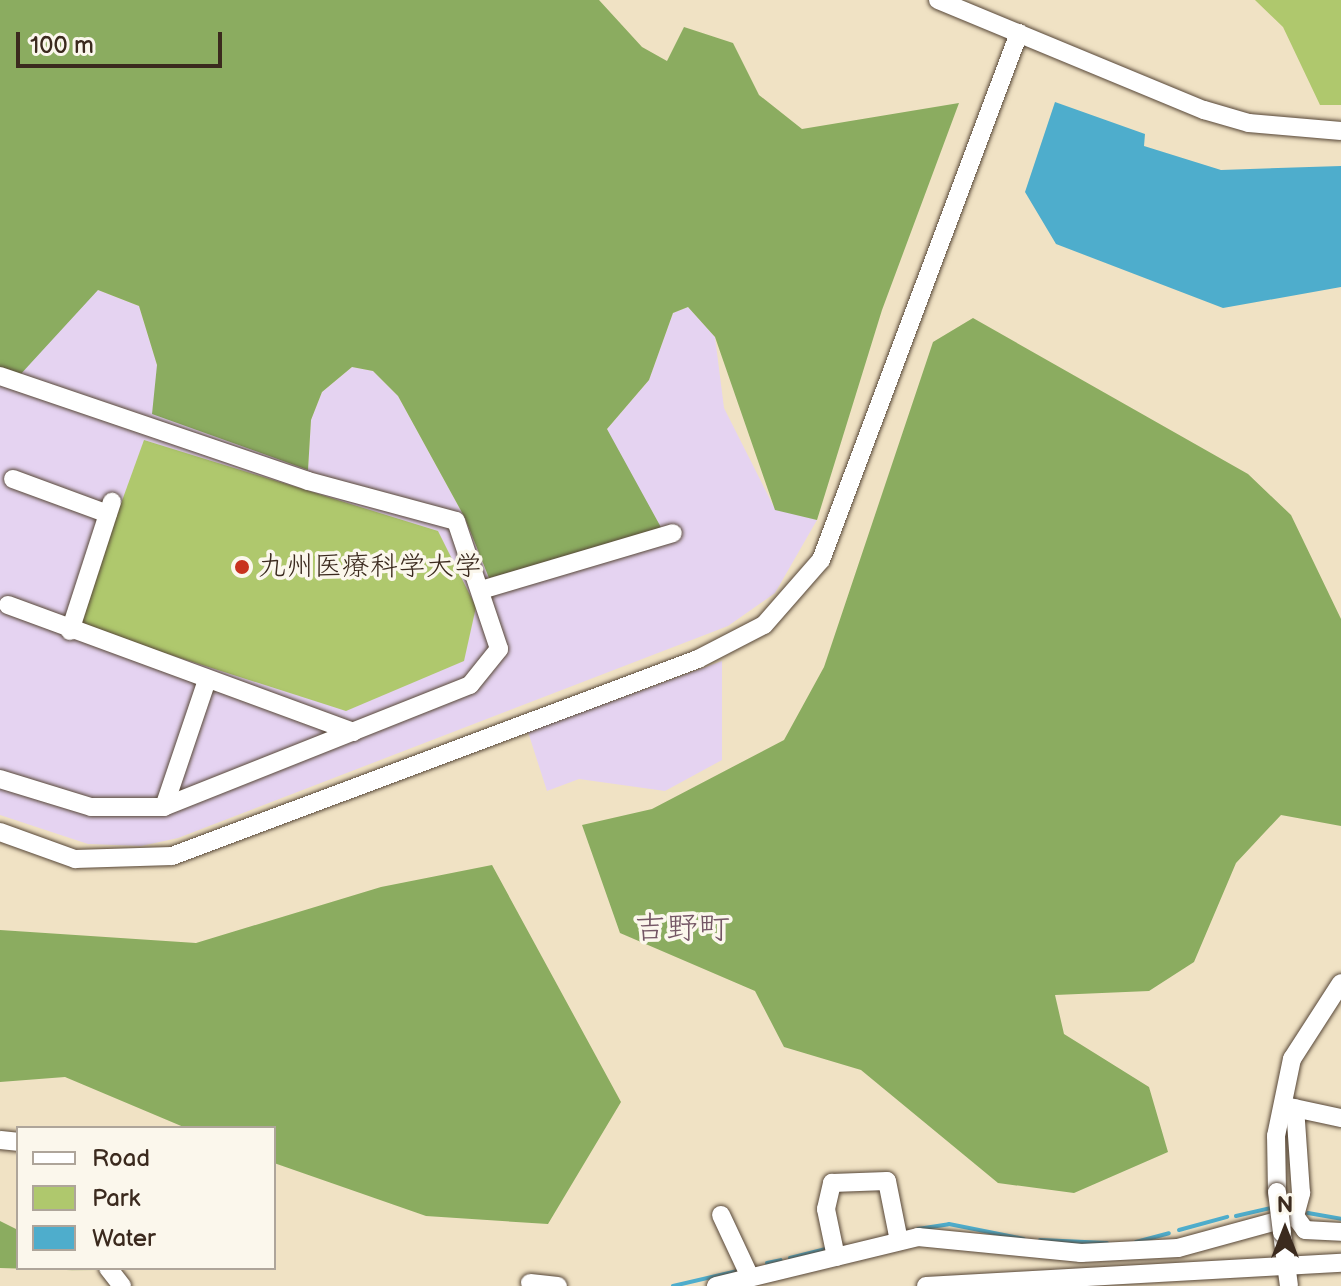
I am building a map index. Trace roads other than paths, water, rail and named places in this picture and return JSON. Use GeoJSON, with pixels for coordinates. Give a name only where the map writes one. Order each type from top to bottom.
{"type":"FeatureCollection","features":[{"type":"Feature","properties":{"kind":"street"},"geometry":{"type":"LineString","coordinates":[[938,0],[1249,123],[1341,131]]}},
{"type":"Feature","properties":{"kind":"street"},"geometry":{"type":"LineString","coordinates":[[0,832],[75,859],[172,856],[698,659],[764,625],[821,560],[1019,33]]}},
{"type":"Feature","properties":{"kind":"street"},"geometry":{"type":"LineString","coordinates":[[0,376],[308,481],[456,521],[499,649],[487,673],[353,732],[164,807],[91,807],[0,779]]}},
{"type":"Feature","properties":{"kind":"street"},"geometry":{"type":"LineString","coordinates":[[13,479],[110,508],[70,631]]}},
{"type":"Feature","properties":{"kind":"street"},"geometry":{"type":"LineString","coordinates":[[481,590],[673,533]]}},
{"type":"Feature","properties":{"kind":"street"},"geometry":{"type":"LineString","coordinates":[[8,605],[70,631],[353,732]]}},
{"type":"Feature","properties":{"kind":"street"},"geometry":{"type":"LineString","coordinates":[[164,807],[207,680]]}},
{"type":"Feature","properties":{"kind":"street"},"geometry":{"type":"LineString","coordinates":[[1288,1278],[1277,1192],[1292,1059],[1341,983]]}},
{"type":"Feature","properties":{"kind":"street"},"geometry":{"type":"LineString","coordinates":[[1288,1106],[1341,1118]]}},
{"type":"Feature","properties":{"kind":"street"},"geometry":{"type":"LineString","coordinates":[[1288,1106],[1301,1193],[1295,1216]]}},
{"type":"Feature","properties":{"kind":"street"},"geometry":{"type":"LineString","coordinates":[[836,1257],[826,1209],[832,1183],[887,1181],[899,1241]]}},
{"type":"Feature","properties":{"kind":"street"},"geometry":{"type":"LineString","coordinates":[[721,1215],[750,1277]]}},
{"type":"Feature","properties":{"kind":"street"},"geometry":{"type":"LineString","coordinates":[[1295,1216],[1305,1230],[1341,1232]]}},
{"type":"Feature","properties":{"kind":"street"},"geometry":{"type":"LineString","coordinates":[[716,1286],[899,1241],[951,1237],[1081,1253],[1178,1248],[1295,1216]]}},
{"type":"Feature","properties":{"kind":"street"},"geometry":{"type":"LineString","coordinates":[[926,1286],[1288,1278],[1341,1263]]}},
{"type":"Feature","properties":{"kind":"street"},"geometry":{"type":"LineString","coordinates":[[110,1270],[122,1286]]}},
{"type":"Feature","properties":{"kind":"street"},"geometry":{"type":"LineString","coordinates":[[530,1283],[558,1286]]}},
{"type":"Feature","properties":{"kind":"water"},"geometry":{"type":"Polygon","coordinates":[[[1055,102],[1145,134],[1144,146],[1221,170],[1341,166],[1341,287],[1223,308],[1056,244],[1025,192],[1055,102]]]}},
{"type":"Feature","properties":{"kind":"waterway"},"geometry":{"type":"LineString","coordinates":[[1236,1216],[1270,1208]]}},
{"type":"Feature","properties":{"kind":"waterway"},"geometry":{"type":"LineString","coordinates":[[1308,1213],[1341,1219]]}},
{"type":"Feature","properties":{"kind":"waterway"},"geometry":{"type":"LineString","coordinates":[[1179,1230],[1227,1217]]}},
{"type":"Feature","properties":{"kind":"waterway"},"geometry":{"type":"LineString","coordinates":[[918,1229],[949,1224],[1024,1239]]}},
{"type":"Feature","properties":{"kind":"waterway"},"geometry":{"type":"LineString","coordinates":[[1136,1242],[1169,1233]]}},
{"type":"Feature","properties":{"kind":"waterway"},"geometry":{"type":"LineString","coordinates":[[1040,1240],[1107,1243]]}},
{"type":"Feature","properties":{"kind":"waterway"},"geometry":{"type":"LineString","coordinates":[[790,1258],[827,1249]]}},
{"type":"Feature","properties":{"kind":"waterway"},"geometry":{"type":"LineString","coordinates":[[767,1263],[781,1260]]}},
{"type":"Feature","properties":{"kind":"waterway"},"geometry":{"type":"LineString","coordinates":[[673,1286],[742,1270]]}},
{"type":"Feature","properties":{"kind":"place","name":"九州医療科学大学"},"geometry":{"type":"Point","coordinates":[242,567]}},
{"type":"Feature","properties":{"kind":"district","name":"吉野町"},"geometry":{"type":"Point","coordinates":[682,929]}}]}
